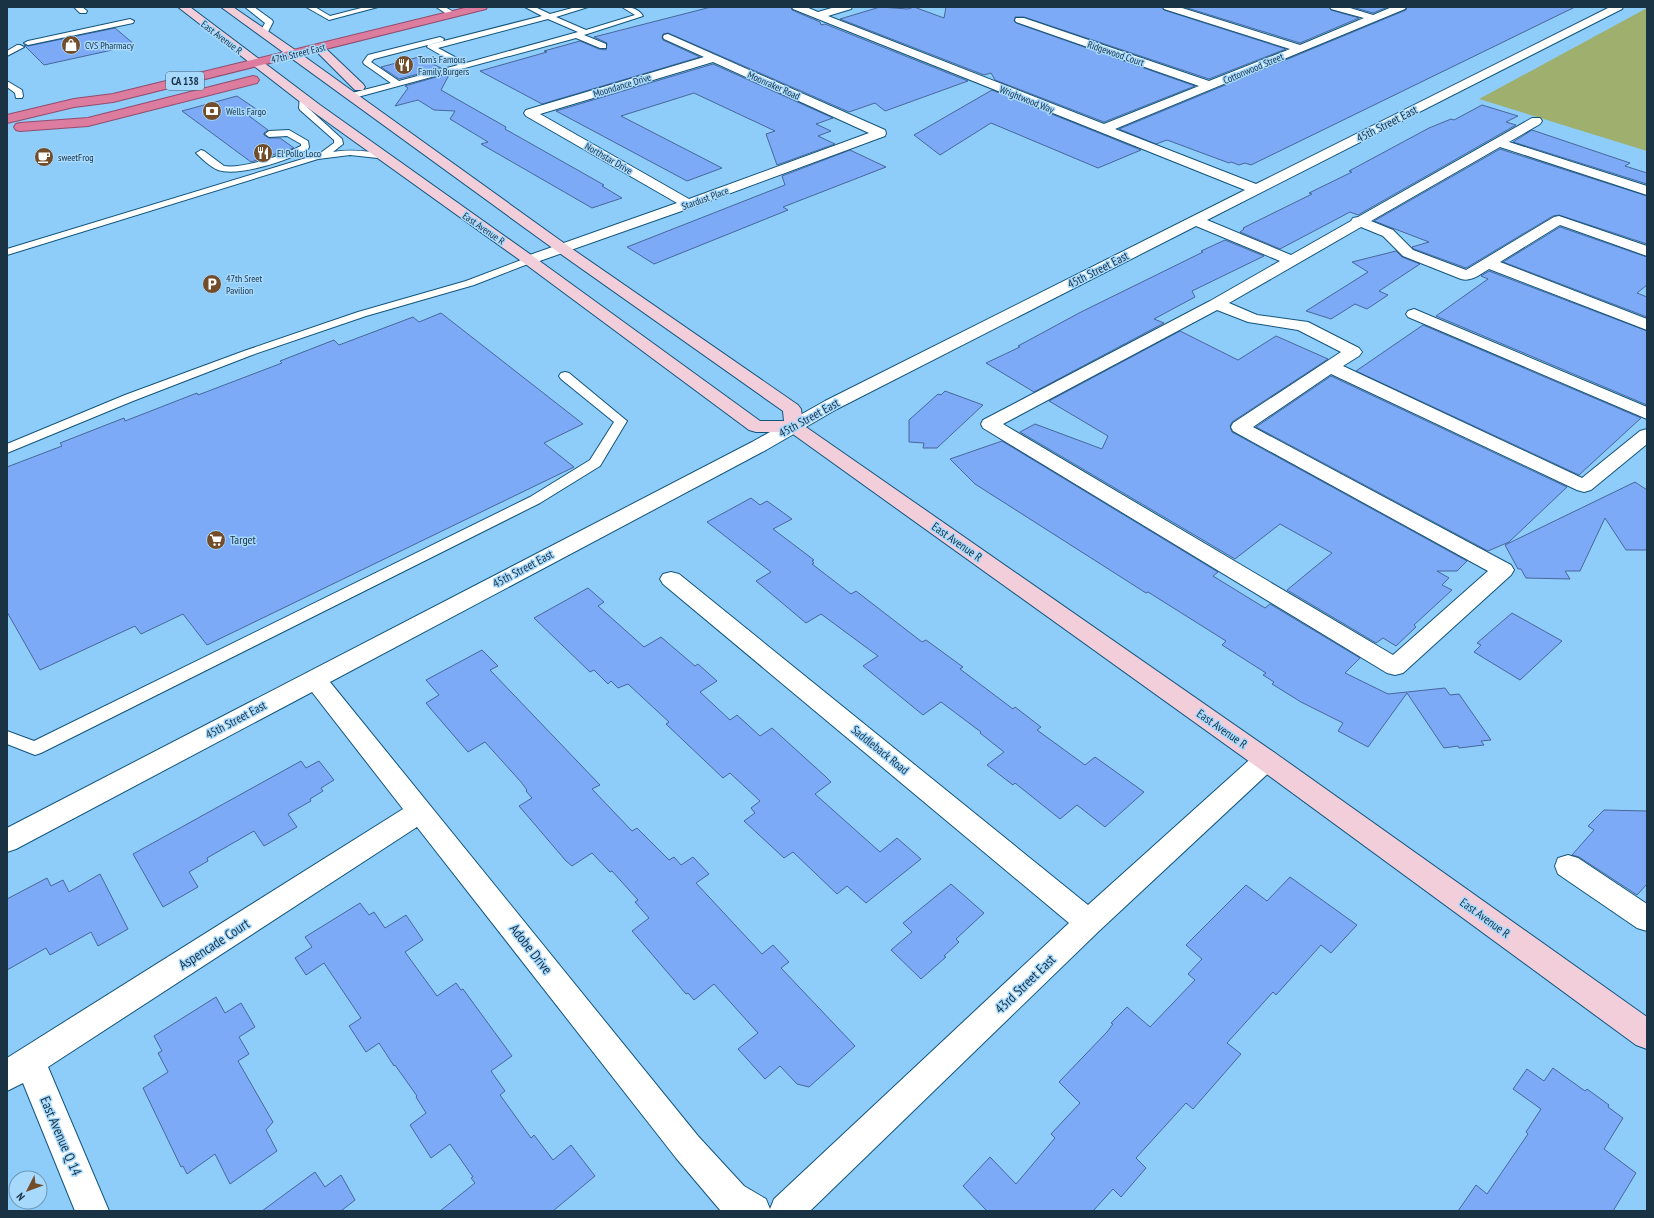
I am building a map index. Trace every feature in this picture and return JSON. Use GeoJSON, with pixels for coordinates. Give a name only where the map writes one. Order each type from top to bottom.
{"type":"FeatureCollection","features":[{"type":"Feature","properties":{"kind":"highway","name":"47th Street East"},"geometry":{"type":"LineString","coordinates":[[7,120],[74,103],[113,98],[257,64],[482,7]]}},
{"type":"Feature","properties":{"kind":"highway"},"geometry":{"type":"LineString","coordinates":[[20,127],[88,122],[272,75]]}},
{"type":"Feature","properties":{"kind":"highway","name":"47th Street East"},"geometry":{"type":"LineString","coordinates":[[7,130],[87,109],[113,98]]}},
{"type":"Feature","properties":{"kind":"main road","name":"East Avenue R"},"geometry":{"type":"LineString","coordinates":[[183,7],[303,98],[530,260],[756,426],[794,427],[1266,760],[1647,1035]]}},
{"type":"Feature","properties":{"kind":"main road"},"geometry":{"type":"LineString","coordinates":[[226,7],[360,98],[562,249],[792,409],[794,427]]}},
{"type":"Feature","properties":{"kind":"main road"},"geometry":{"type":"LineString","coordinates":[[319,48],[360,98]]}},
{"type":"Feature","properties":{"kind":"street","name":"Wrightwood Way"},"geometry":{"type":"LineString","coordinates":[[797,7],[1258,190]]}},
{"type":"Feature","properties":{"kind":"street"},"geometry":{"type":"LineString","coordinates":[[818,15],[847,7]]}},
{"type":"Feature","properties":{"kind":"street"},"geometry":{"type":"LineString","coordinates":[[1168,7],[1299,48]]}},
{"type":"Feature","properties":{"kind":"street"},"geometry":{"type":"LineString","coordinates":[[1335,7],[1374,18]]}},
{"type":"Feature","properties":{"kind":"street","name":"Cottonwood Street"},"geometry":{"type":"LineString","coordinates":[[1104,129],[1401,7]]}},
{"type":"Feature","properties":{"kind":"street","name":"45th Street East"},"geometry":{"type":"LineString","coordinates":[[7,841],[794,427],[831,405],[1618,7]]}},
{"type":"Feature","properties":{"kind":"street","name":"Ridgewood Court"},"geometry":{"type":"LineString","coordinates":[[1020,20],[1211,86]]}},
{"type":"Feature","properties":{"kind":"street","name":"Moonraker Road"},"geometry":{"type":"LineString","coordinates":[[668,37],[880,133]]}},
{"type":"Feature","properties":{"kind":"street","name":"Moondance Drive"},"geometry":{"type":"LineString","coordinates":[[530,113],[714,58]]}},
{"type":"Feature","properties":{"kind":"street","name":"Northstar Drive"},"geometry":{"type":"LineString","coordinates":[[530,113],[688,204]]}},
{"type":"Feature","properties":{"kind":"street"},"geometry":{"type":"LineString","coordinates":[[1216,304],[1254,319],[1302,326],[1353,352],[1240,427],[1503,570],[1395,667],[990,424],[1216,304],[1358,221],[1500,143],[1536,121]]}},
{"type":"Feature","properties":{"kind":"street","name":"Stardust Place"},"geometry":{"type":"LineString","coordinates":[[530,260],[688,204],[880,133]]}},
{"type":"Feature","properties":{"kind":"street"},"geometry":{"type":"LineString","coordinates":[[1500,143],[1647,192]]}},
{"type":"Feature","properties":{"kind":"street"},"geometry":{"type":"LineString","coordinates":[[1358,221],[1388,232],[1408,253],[1467,276],[1559,220],[1647,251]]}},
{"type":"Feature","properties":{"kind":"street"},"geometry":{"type":"LineString","coordinates":[[1196,221],[1291,260]]}},
{"type":"Feature","properties":{"kind":"street"},"geometry":{"type":"LineString","coordinates":[[1488,263],[1647,325]]}},
{"type":"Feature","properties":{"kind":"street"},"geometry":{"type":"LineString","coordinates":[[1414,314],[1647,414]]}},
{"type":"Feature","properties":{"kind":"street"},"geometry":{"type":"LineString","coordinates":[[1330,367],[1584,486],[1647,435]]}},
{"type":"Feature","properties":{"kind":"street","name":"Saddleback Road"},"geometry":{"type":"LineString","coordinates":[[671,579],[1089,922]]}},
{"type":"Feature","properties":{"kind":"street","name":"Adobe Drive"},"geometry":{"type":"LineString","coordinates":[[315,679],[687,1147],[732,1198],[754,1211]]}},
{"type":"Feature","properties":{"kind":"street","name":"43rd Street East"},"geometry":{"type":"LineString","coordinates":[[786,1211],[1089,922],[1266,760]]}},
{"type":"Feature","properties":{"kind":"street","name":"Aspencade Court"},"geometry":{"type":"LineString","coordinates":[[19,1069],[421,811]]}},
{"type":"Feature","properties":{"kind":"street"},"geometry":{"type":"LineString","coordinates":[[1568,866],[1647,919]]}},
{"type":"Feature","properties":{"kind":"street","name":"East Avenue Q 14"},"geometry":{"type":"LineString","coordinates":[[19,1069],[92,1211]]}},
{"type":"Feature","properties":{"kind":"lane"},"geometry":{"type":"LineString","coordinates":[[249,7],[269,22],[264,32]]}},
{"type":"Feature","properties":{"kind":"lane"},"geometry":{"type":"LineString","coordinates":[[310,7],[329,18],[374,7]]}},
{"type":"Feature","properties":{"kind":"lane"},"geometry":{"type":"LineString","coordinates":[[440,7],[453,14]]}},
{"type":"Feature","properties":{"kind":"lane"},"geometry":{"type":"LineString","coordinates":[[529,7],[584,32]]}},
{"type":"Feature","properties":{"kind":"lane"},"geometry":{"type":"LineString","coordinates":[[465,66],[431,47],[584,7]]}},
{"type":"Feature","properties":{"kind":"lane"},"geometry":{"type":"LineString","coordinates":[[360,98],[398,84],[639,16],[626,7]]}},
{"type":"Feature","properties":{"kind":"lane"},"geometry":{"type":"LineString","coordinates":[[7,54],[24,45],[130,21]]}},
{"type":"Feature","properties":{"kind":"lane"},"geometry":{"type":"LineString","coordinates":[[576,35],[603,46]]}},
{"type":"Feature","properties":{"kind":"lane"},"geometry":{"type":"LineString","coordinates":[[398,84],[367,62],[368,60],[371,57],[440,39],[464,38]]}},
{"type":"Feature","properties":{"kind":"lane"},"geometry":{"type":"LineString","coordinates":[[7,83],[18,92],[19,96]]}},
{"type":"Feature","properties":{"kind":"lane"},"geometry":{"type":"LineString","coordinates":[[303,98],[303,108],[338,138],[338,144],[317,157]]}},
{"type":"Feature","properties":{"kind":"lane"},"geometry":{"type":"LineString","coordinates":[[7,116],[37,109],[55,108]]}},
{"type":"Feature","properties":{"kind":"lane"},"geometry":{"type":"LineString","coordinates":[[201,153],[221,168],[230,170],[298,151],[305,147],[304,143],[289,133],[269,134]]}},
{"type":"Feature","properties":{"kind":"lane"},"geometry":{"type":"LineString","coordinates":[[7,252],[317,157],[347,152],[365,152],[384,157]]}},
{"type":"Feature","properties":{"kind":"lane"},"geometry":{"type":"LineString","coordinates":[[7,449],[129,398],[248,353],[362,314],[470,283],[530,260]]}},
{"type":"Feature","properties":{"kind":"lane"},"geometry":{"type":"LineString","coordinates":[[7,737],[35,748],[535,500],[594,464],[621,421],[565,376]]}},
{"type":"Feature","properties":{"kind":"green space"},"geometry":{"type":"Polygon","coordinates":[[[1647,8],[1647,151],[1479,99],[1647,8]]]}},
{"type":"Feature","properties":{"kind":"building"},"geometry":{"type":"Polygon","coordinates":[[[711,7],[791,7],[792,10],[820,22],[821,25],[825,24],[968,81],[885,111],[875,103],[849,112],[668,33],[663,34],[663,40],[700,57],[542,104],[480,71],[580,41],[599,49],[606,50],[607,43],[594,37],[711,7]]]}},
{"type":"Feature","properties":{"kind":"building"},"geometry":{"type":"Polygon","coordinates":[[[880,7],[908,9],[914,7],[944,18],[946,7],[1162,7],[1164,10],[1286,49],[1209,79],[1024,17],[1015,17],[1014,21],[1016,23],[1195,86],[1104,122],[995,80],[991,73],[984,75],[840,19],[880,7]]]}},
{"type":"Feature","properties":{"kind":"building"},"geometry":{"type":"Polygon","coordinates":[[[1184,7],[1329,7],[1331,10],[1359,18],[1300,43],[1184,7]]]}},
{"type":"Feature","properties":{"kind":"building"},"geometry":{"type":"Polygon","coordinates":[[[1352,7],[1388,7],[1373,13],[1352,7]]]}},
{"type":"Feature","properties":{"kind":"building"},"geometry":{"type":"Polygon","coordinates":[[[1407,7],[1575,7],[1251,165],[1245,163],[1239,165],[1231,162],[1229,163],[1167,140],[1156,144],[1119,129],[1406,10],[1407,7]]]}},
{"type":"Feature","properties":{"kind":"building","name":"CVS Pharmacy"},"geometry":{"type":"Polygon","coordinates":[[[115,28],[135,45],[44,65],[24,45],[28,46],[115,28]]]}},
{"type":"Feature","properties":{"kind":"building","name":"Tom’s Famous Family Burgers"},"geometry":{"type":"Polygon","coordinates":[[[419,57],[441,68],[399,79],[381,67],[419,57]]]}},
{"type":"Feature","properties":{"kind":"building"},"geometry":{"type":"Polygon","coordinates":[[[713,64],[833,118],[816,124],[831,131],[818,136],[835,144],[777,165],[766,134],[775,131],[694,93],[621,116],[722,168],[687,181],[556,111],[713,64]]]}},
{"type":"Feature","properties":{"kind":"building"},"geometry":{"type":"Polygon","coordinates":[[[450,73],[441,90],[506,127],[505,129],[604,185],[602,186],[622,198],[592,208],[481,144],[488,142],[450,119],[455,111],[434,110],[418,100],[395,106],[408,88],[405,86],[450,73]]]}},
{"type":"Feature","properties":{"kind":"building"},"geometry":{"type":"Polygon","coordinates":[[[992,90],[1141,150],[1098,168],[991,123],[940,155],[914,135],[992,90]]]}},
{"type":"Feature","properties":{"kind":"building"},"geometry":{"type":"Polygon","coordinates":[[[237,96],[262,113],[249,116],[268,130],[264,133],[264,135],[269,138],[280,138],[294,148],[251,162],[182,111],[237,96]]]}},
{"type":"Feature","properties":{"kind":"building"},"geometry":{"type":"Polygon","coordinates":[[[1482,105],[1518,116],[1506,122],[1516,125],[1358,215],[1350,212],[1280,249],[1240,232],[1244,229],[1243,228],[1312,194],[1309,193],[1352,172],[1349,171],[1429,128],[1451,119],[1454,120],[1482,105]]]}},
{"type":"Feature","properties":{"kind":"building"},"geometry":{"type":"Polygon","coordinates":[[[1532,130],[1630,163],[1625,166],[1647,173],[1647,184],[1513,142],[1532,130]]]}},
{"type":"Feature","properties":{"kind":"building"},"geometry":{"type":"Polygon","coordinates":[[[1500,149],[1647,196],[1647,244],[1559,215],[1553,216],[1466,268],[1414,249],[1412,247],[1429,242],[1374,221],[1500,149]]]}},
{"type":"Feature","properties":{"kind":"building"},"geometry":{"type":"Polygon","coordinates":[[[850,150],[886,167],[783,207],[788,210],[654,264],[627,247],[785,185],[782,176],[850,150]]]}},
{"type":"Feature","properties":{"kind":"building"},"geometry":{"type":"Polygon","coordinates":[[[1560,227],[1647,257],[1647,285],[1637,293],[1647,297],[1647,317],[1503,262],[1560,227]]]}},
{"type":"Feature","properties":{"kind":"building"},"geometry":{"type":"Polygon","coordinates":[[[1225,240],[1264,256],[1192,291],[1195,297],[1154,319],[1164,323],[1034,392],[986,363],[1020,347],[1018,346],[1081,312],[1225,240]]]}},
{"type":"Feature","properties":{"kind":"building"},"geometry":{"type":"Polygon","coordinates":[[[1396,251],[1402,257],[1420,264],[1379,291],[1388,295],[1367,309],[1355,304],[1331,319],[1306,311],[1368,272],[1352,262],[1396,251]]]}},
{"type":"Feature","properties":{"kind":"building"},"geometry":{"type":"Polygon","coordinates":[[[1489,271],[1647,331],[1647,405],[1436,316],[1488,279],[1481,276],[1489,271]]]}},
{"type":"Feature","properties":{"kind":"building","name":"Target"},"geometry":{"type":"Polygon","coordinates":[[[441,313],[583,424],[544,443],[574,467],[207,645],[183,614],[141,634],[135,626],[40,670],[7,612],[7,467],[62,446],[60,443],[124,418],[125,421],[197,393],[198,395],[282,363],[280,361],[334,340],[339,345],[413,317],[419,322],[441,313]]]}},
{"type":"Feature","properties":{"kind":"building"},"geometry":{"type":"Polygon","coordinates":[[[1423,325],[1641,418],[1579,475],[1356,371],[1423,325]]]}},
{"type":"Feature","properties":{"kind":"building"},"geometry":{"type":"Polygon","coordinates":[[[1180,331],[1238,360],[1276,336],[1328,359],[1232,422],[1230,426],[1232,432],[1467,561],[1457,571],[1437,571],[1449,578],[1442,585],[1452,590],[1414,625],[1416,627],[1396,646],[1383,638],[1376,643],[1287,590],[1332,553],[1280,524],[1235,559],[1020,432],[1035,424],[1102,449],[1108,436],[1049,401],[1180,331]]]}},
{"type":"Feature","properties":{"kind":"building"},"geometry":{"type":"Polygon","coordinates":[[[1331,376],[1567,487],[1509,542],[1488,551],[1256,427],[1331,376]]]}},
{"type":"Feature","properties":{"kind":"building"},"geometry":{"type":"Polygon","coordinates":[[[945,391],[983,405],[937,448],[923,448],[924,443],[909,442],[909,420],[938,394],[941,395],[945,391]]]}},
{"type":"Feature","properties":{"kind":"building"},"geometry":{"type":"Polygon","coordinates":[[[1002,441],[1218,572],[1213,576],[1265,608],[1270,604],[1360,658],[1345,673],[1388,694],[1445,688],[1450,695],[1459,694],[1491,740],[1481,741],[1484,745],[1444,748],[1407,693],[1368,747],[1338,731],[1343,723],[1301,702],[1272,684],[1274,682],[1263,675],[1266,673],[1222,645],[1226,641],[1148,592],[1146,593],[975,484],[950,459],[1002,441]]]}},
{"type":"Feature","properties":{"kind":"building"},"geometry":{"type":"Polygon","coordinates":[[[1635,482],[1647,490],[1647,550],[1626,550],[1605,518],[1580,571],[1565,571],[1570,579],[1526,578],[1521,569],[1518,569],[1505,545],[1635,482]]]}},
{"type":"Feature","properties":{"kind":"building"},"geometry":{"type":"Polygon","coordinates":[[[751,498],[760,505],[767,501],[792,519],[773,529],[814,560],[812,561],[814,563],[812,564],[851,594],[856,591],[922,642],[926,640],[963,667],[960,669],[1013,709],[1015,707],[1041,727],[1037,730],[1085,765],[1095,757],[1144,792],[1105,827],[1077,805],[1060,819],[1015,783],[1013,785],[987,765],[1004,752],[980,733],[981,732],[941,702],[923,715],[863,666],[878,656],[821,614],[806,623],[756,581],[771,572],[707,522],[751,498]]]}},
{"type":"Feature","properties":{"kind":"building"},"geometry":{"type":"Polygon","coordinates":[[[588,588],[604,602],[598,606],[644,647],[661,637],[695,666],[698,664],[717,681],[700,692],[730,720],[737,715],[760,736],[772,728],[831,782],[815,794],[880,852],[897,838],[921,859],[866,903],[847,886],[837,894],[793,852],[784,858],[744,821],[755,813],[751,808],[760,801],[730,773],[723,778],[666,724],[669,722],[628,684],[618,688],[611,681],[608,684],[594,670],[590,672],[534,618],[588,588]]]}},
{"type":"Feature","properties":{"kind":"building"},"geometry":{"type":"Polygon","coordinates":[[[1512,613],[1562,641],[1520,680],[1474,652],[1481,645],[1477,643],[1512,613]]]}},
{"type":"Feature","properties":{"kind":"building"},"geometry":{"type":"Polygon","coordinates":[[[482,650],[498,666],[490,670],[600,785],[592,789],[632,831],[637,828],[669,860],[674,857],[681,865],[693,857],[709,874],[696,883],[762,954],[773,945],[789,962],[781,968],[855,1046],[809,1087],[797,1084],[780,1066],[765,1079],[738,1049],[758,1033],[714,984],[694,1000],[688,993],[686,994],[632,931],[649,918],[635,902],[638,900],[612,871],[610,872],[592,853],[572,866],[566,861],[519,806],[532,798],[521,782],[485,742],[468,752],[426,703],[439,695],[426,680],[482,650]]]}},
{"type":"Feature","properties":{"kind":"building"},"geometry":{"type":"Polygon","coordinates":[[[301,761],[306,768],[319,761],[334,780],[321,788],[323,791],[310,799],[311,801],[288,814],[297,827],[264,846],[254,831],[207,858],[208,861],[189,872],[198,887],[163,907],[133,854],[301,761]]]}},
{"type":"Feature","properties":{"kind":"building"},"geometry":{"type":"Polygon","coordinates":[[[1604,810],[1647,811],[1647,884],[1637,895],[1579,857],[1572,855],[1594,830],[1588,826],[1604,810]]]}},
{"type":"Feature","properties":{"kind":"building"},"geometry":{"type":"Polygon","coordinates":[[[100,874],[128,929],[98,946],[91,932],[50,955],[46,948],[7,970],[7,899],[47,878],[51,886],[63,880],[69,892],[100,874]]]}},
{"type":"Feature","properties":{"kind":"building"},"geometry":{"type":"Polygon","coordinates":[[[1290,877],[1357,925],[1331,953],[1321,945],[1276,995],[1273,992],[1227,1043],[1241,1054],[1193,1109],[1186,1103],[1136,1158],[1146,1168],[1121,1197],[1113,1189],[1093,1211],[987,1211],[963,1186],[990,1157],[1016,1184],[1055,1138],[1051,1134],[1080,1103],[1059,1082],[1107,1032],[1113,1024],[1111,1023],[1127,1007],[1150,1027],[1195,980],[1188,974],[1202,959],[1186,945],[1246,885],[1267,901],[1290,877]]]}},
{"type":"Feature","properties":{"kind":"building"},"geometry":{"type":"Polygon","coordinates":[[[951,884],[984,913],[956,939],[959,942],[944,956],[946,957],[921,979],[891,950],[912,932],[903,923],[951,884]]]}},
{"type":"Feature","properties":{"kind":"building"},"geometry":{"type":"Polygon","coordinates":[[[360,903],[369,915],[374,912],[385,928],[406,915],[423,940],[405,952],[437,996],[456,983],[461,990],[463,989],[512,1056],[491,1071],[505,1091],[500,1095],[531,1138],[534,1135],[553,1160],[571,1145],[595,1176],[553,1211],[440,1211],[475,1183],[471,1178],[473,1177],[450,1144],[431,1158],[410,1125],[426,1113],[416,1097],[417,1096],[395,1065],[394,1066],[379,1043],[366,1052],[349,1026],[361,1018],[324,963],[306,975],[295,958],[312,947],[305,937],[360,903]]]}},
{"type":"Feature","properties":{"kind":"building"},"geometry":{"type":"Polygon","coordinates":[[[216,997],[225,1013],[241,1003],[255,1027],[239,1037],[249,1054],[238,1061],[273,1122],[266,1130],[277,1151],[230,1184],[215,1154],[187,1174],[183,1166],[181,1167],[143,1088],[168,1072],[158,1053],[162,1051],[154,1036],[216,997]]]}},
{"type":"Feature","properties":{"kind":"building"},"geometry":{"type":"Polygon","coordinates":[[[1553,1068],[1585,1091],[1587,1089],[1609,1105],[1608,1107],[1623,1118],[1604,1149],[1636,1173],[1613,1211],[1458,1211],[1476,1185],[1487,1194],[1528,1134],[1526,1132],[1541,1109],[1513,1089],[1527,1069],[1544,1081],[1553,1068]]]}},
{"type":"Feature","properties":{"kind":"building"},"geometry":{"type":"Polygon","coordinates":[[[315,1172],[325,1187],[341,1175],[355,1200],[341,1211],[262,1211],[315,1172]]]}},
{"type":"Feature","properties":{"kind":"place","name":"CVS Pharmacy"},"geometry":{"type":"Point","coordinates":[71,45]}},
{"type":"Feature","properties":{"kind":"place","name":"Tom’s Famous Family Burgers"},"geometry":{"type":"Point","coordinates":[404,65]}},
{"type":"Feature","properties":{"kind":"place","name":"Wells Fargo"},"geometry":{"type":"Point","coordinates":[212,111]}},
{"type":"Feature","properties":{"kind":"place","name":"El Pollo Loco"},"geometry":{"type":"Point","coordinates":[263,153]}},
{"type":"Feature","properties":{"kind":"place","name":"sweetFrog"},"geometry":{"type":"Point","coordinates":[44,157]}},
{"type":"Feature","properties":{"kind":"place","name":"47th Sreet Pavilion"},"geometry":{"type":"Point","coordinates":[212,284]}},
{"type":"Feature","properties":{"kind":"place","name":"Target"},"geometry":{"type":"Point","coordinates":[216,540]}}]}
